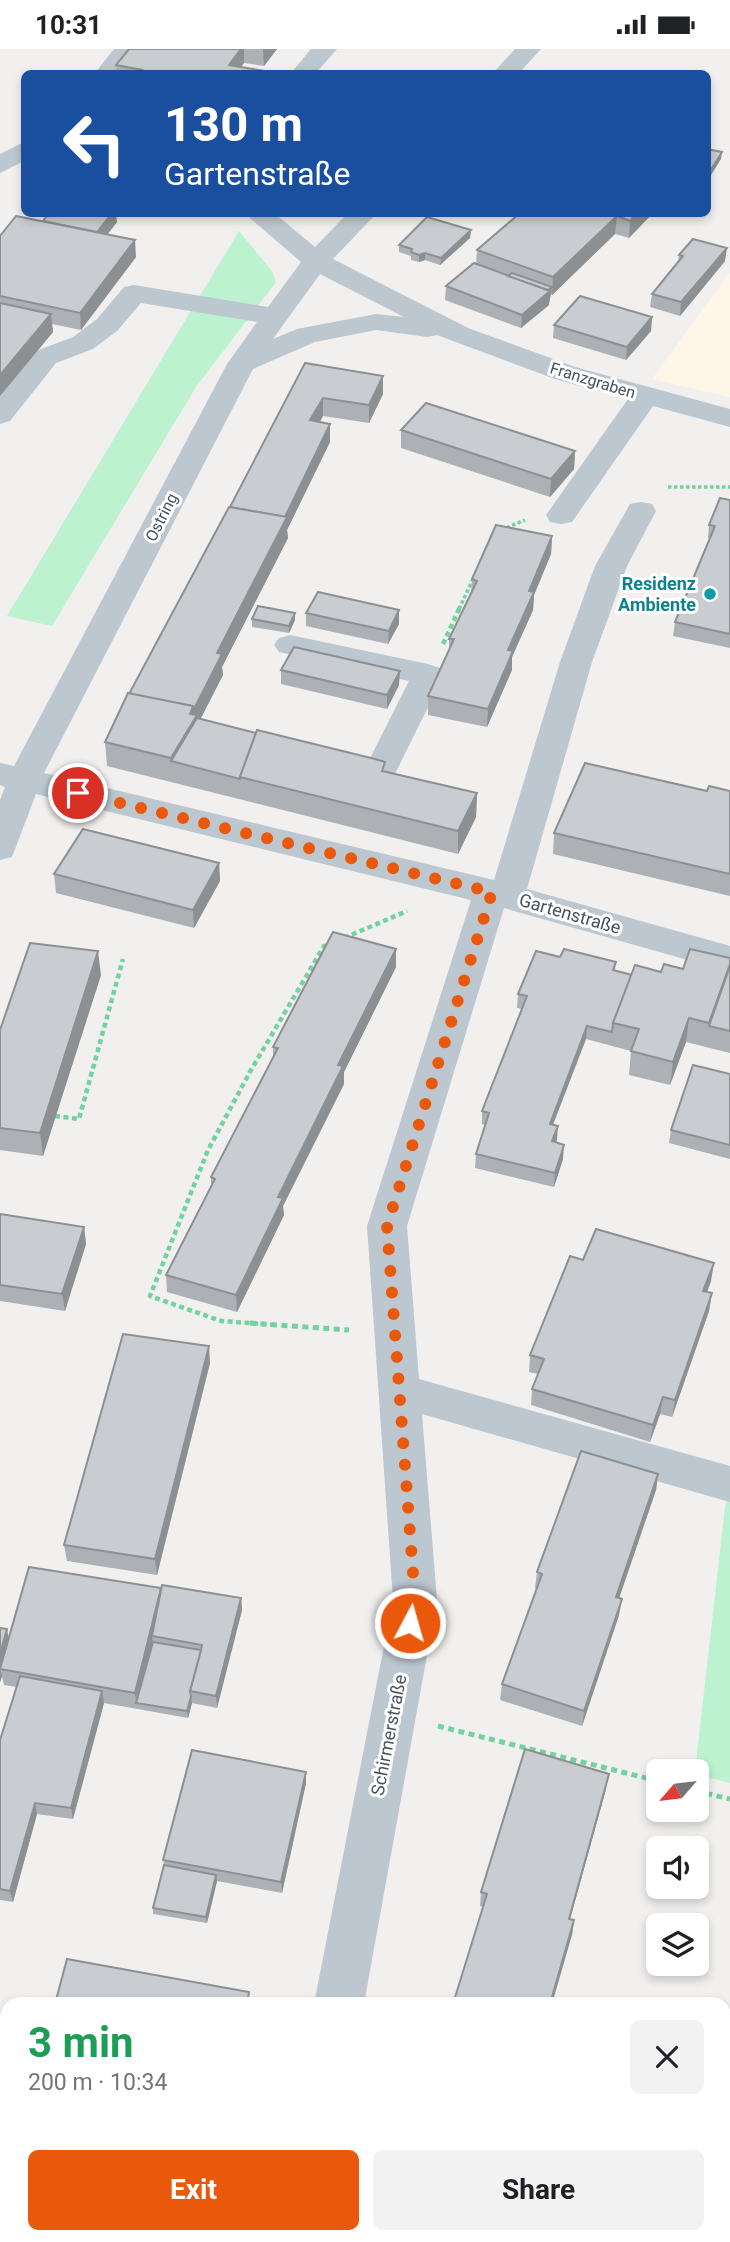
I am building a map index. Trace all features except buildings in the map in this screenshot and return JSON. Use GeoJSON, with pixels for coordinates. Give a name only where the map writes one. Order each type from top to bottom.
{"type":"FeatureCollection","features":[{"type":"Feature","properties":{"kind":"street"},"geometry":{"type":"LineString","coordinates":[[110,70],[128,49]]}},
{"type":"Feature","properties":{"kind":"street"},"geometry":{"type":"LineString","coordinates":[[306,70],[325,49]]}},
{"type":"Feature","properties":{"kind":"street"},"geometry":{"type":"LineString","coordinates":[[508,70],[529,49]]}},
{"type":"Feature","properties":{"kind":"street","name":"Franzgraben"},"geometry":{"type":"LineString","coordinates":[[262,217],[316,261],[458,334],[565,373],[730,418]]}},
{"type":"Feature","properties":{"kind":"street","name":"Ostring"},"geometry":{"type":"LineString","coordinates":[[0,848],[12,777],[241,364],[316,261],[360,217]]}},
{"type":"Feature","properties":{"kind":"street"},"geometry":{"type":"LineString","coordinates":[[0,415],[46,357],[83,343],[107,325],[134,293],[277,317]]}},
{"type":"Feature","properties":{"kind":"street","name":"Franzgraben"},"geometry":{"type":"LineString","coordinates":[[241,364],[307,335],[376,322],[458,334]]}},
{"type":"Feature","properties":{"kind":"street"},"geometry":{"type":"LineString","coordinates":[[561,515],[645,396]]}},
{"type":"Feature","properties":{"kind":"street","name":"Schirmerstraße"},"geometry":{"type":"LineString","coordinates":[[340,1997],[415,1600],[387,1226],[576,662],[611,566],[641,511]]}},
{"type":"Feature","properties":{"kind":"street"},"geometry":{"type":"LineString","coordinates":[[290,645],[428,675],[375,782]]}},
{"type":"Feature","properties":{"kind":"street","name":"Gartenstraße"},"geometry":{"type":"LineString","coordinates":[[12,777],[345,841],[443,880],[730,959]]}},
{"type":"Feature","properties":{"kind":"street"},"geometry":{"type":"LineString","coordinates":[[400,1391],[730,1484]]}},
{"type":"Feature","properties":{"kind":"path"},"geometry":{"type":"LineString","coordinates":[[641,511],[639,497],[654,487],[730,487]]}},
{"type":"Feature","properties":{"kind":"path"},"geometry":{"type":"LineString","coordinates":[[494,534],[517,523],[561,515]]}},
{"type":"Feature","properties":{"kind":"path"},"geometry":{"type":"LineString","coordinates":[[428,675],[477,570]]}},
{"type":"Feature","properties":{"kind":"path"},"geometry":{"type":"LineString","coordinates":[[395,1324],[344,1330],[221,1321],[150,1296],[208,1150],[251,1070],[324,946],[419,906],[443,880]]}},
{"type":"Feature","properties":{"kind":"path"},"geometry":{"type":"LineString","coordinates":[[55,1117],[79,1119],[123,959]]}},
{"type":"Feature","properties":{"kind":"path"},"geometry":{"type":"LineString","coordinates":[[393,1715],[646,1778]]}},
{"type":"Feature","properties":{"kind":"path"},"geometry":{"type":"LineString","coordinates":[[709,1794],[730,1799]]}},
{"type":"Feature","properties":{"kind":"shaded area"},"geometry":{"type":"Polygon","coordinates":[[[730,272],[730,397],[652,379],[730,272]]]}},
{"type":"Feature","properties":{"kind":"green space"},"geometry":{"type":"Polygon","coordinates":[[[239,231],[272,271],[276,282],[196,387],[52,626],[7,616],[239,231]]]}},
{"type":"Feature","properties":{"kind":"green space"},"geometry":{"type":"Polygon","coordinates":[[[726,1499],[730,1500],[730,1783],[709,1778],[709,1759],[696,1759],[726,1499]]]}},
{"type":"Feature","properties":{"kind":"place","name":"Residenz Ambiente"},"geometry":{"type":"Point","coordinates":[710,594]}},
{"type":"Feature","properties":{"kind":"route"},"geometry":{"type":"LineString","coordinates":[[78,793],[492,892],[387,1226],[415,1600],[410,1623]]}}]}
